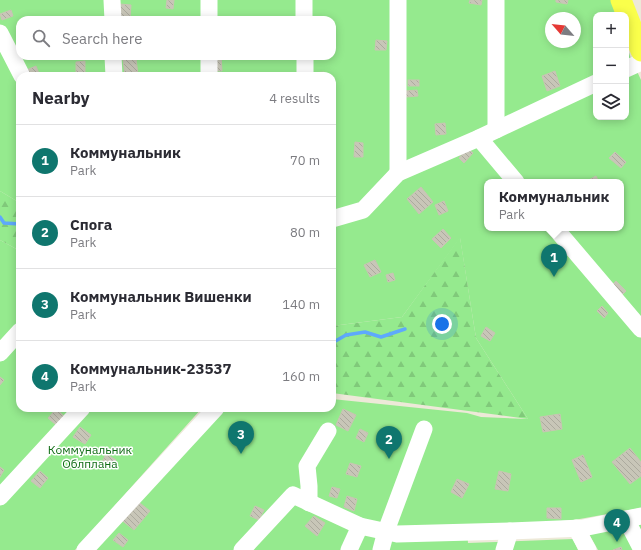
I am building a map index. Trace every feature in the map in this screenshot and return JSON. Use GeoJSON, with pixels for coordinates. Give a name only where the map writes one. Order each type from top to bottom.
{"type":"FeatureCollection","features":[{"type":"Feature","properties":{"kind":"main road"},"geometry":{"type":"LineString","coordinates":[[621,0],[641,51]]}},
{"type":"Feature","properties":{"kind":"lane"},"geometry":{"type":"LineString","coordinates":[[112,0],[113,16]]}},
{"type":"Feature","properties":{"kind":"lane"},"geometry":{"type":"LineString","coordinates":[[209,0],[209,16]]}},
{"type":"Feature","properties":{"kind":"lane"},"geometry":{"type":"LineString","coordinates":[[304,0],[304,16]]}},
{"type":"Feature","properties":{"kind":"lane"},"geometry":{"type":"LineString","coordinates":[[398,0],[398,173]]}},
{"type":"Feature","properties":{"kind":"lane"},"geometry":{"type":"LineString","coordinates":[[496,0],[496,130]]}},
{"type":"Feature","properties":{"kind":"lane"},"geometry":{"type":"LineString","coordinates":[[0,33],[20,72]]}},
{"type":"Feature","properties":{"kind":"lane"},"geometry":{"type":"LineString","coordinates":[[113,60],[114,72]]}},
{"type":"Feature","properties":{"kind":"lane"},"geometry":{"type":"LineString","coordinates":[[209,60],[209,72]]}},
{"type":"Feature","properties":{"kind":"lane"},"geometry":{"type":"LineString","coordinates":[[305,60],[305,72]]}},
{"type":"Feature","properties":{"kind":"lane"},"geometry":{"type":"LineString","coordinates":[[629,68],[641,62]]}},
{"type":"Feature","properties":{"kind":"lane"},"geometry":{"type":"LineString","coordinates":[[336,218],[363,210],[398,173],[479,138],[594,84]]}},
{"type":"Feature","properties":{"kind":"lane"},"geometry":{"type":"LineString","coordinates":[[479,138],[513,179]]}},
{"type":"Feature","properties":{"kind":"lane"},"geometry":{"type":"LineString","coordinates":[[558,231],[641,329]]}},
{"type":"Feature","properties":{"kind":"lane"},"geometry":{"type":"LineString","coordinates":[[0,353],[16,335]]}},
{"type":"Feature","properties":{"kind":"lane"},"geometry":{"type":"LineString","coordinates":[[0,497],[78,412]]}},
{"type":"Feature","properties":{"kind":"lane"},"geometry":{"type":"LineString","coordinates":[[85,550],[212,412]]}},
{"type":"Feature","properties":{"kind":"lane"},"geometry":{"type":"LineString","coordinates":[[380,550],[424,429]]}},
{"type":"Feature","properties":{"kind":"lane"},"geometry":{"type":"LineString","coordinates":[[309,503],[307,466],[328,431]]}},
{"type":"Feature","properties":{"kind":"lane"},"geometry":{"type":"LineString","coordinates":[[242,550],[293,495],[360,526],[397,534],[576,528],[634,518],[641,548]]}},
{"type":"Feature","properties":{"kind":"lane"},"geometry":{"type":"LineString","coordinates":[[349,550],[360,526]]}},
{"type":"Feature","properties":{"kind":"lane"},"geometry":{"type":"LineString","coordinates":[[576,528],[588,550]]}},
{"type":"Feature","properties":{"kind":"lane"},"geometry":{"type":"LineString","coordinates":[[504,550],[510,531]]}},
{"type":"Feature","properties":{"kind":"green space"},"geometry":{"type":"Polygon","coordinates":[[[0,0],[614,0],[617,12],[593,12],[593,120],[629,120],[629,53],[641,80],[641,508],[574,520],[467,528],[468,543],[573,539],[578,550],[92,550],[215,412],[336,412],[336,399],[467,413],[481,417],[528,419],[476,338],[460,238],[402,317],[336,325],[336,72],[16,72],[16,201],[0,191],[0,0]]]}},
{"type":"Feature","properties":{"kind":"green space"},"geometry":{"type":"Polygon","coordinates":[[[0,191],[16,201],[16,249],[0,240],[0,191]]]}},
{"type":"Feature","properties":{"kind":"green space"},"geometry":{"type":"Polygon","coordinates":[[[460,237],[476,338],[528,419],[336,394],[336,325],[402,317],[460,237]]]}},
{"type":"Feature","properties":{"kind":"green space","name":"Коммунальник Облплана"},"geometry":{"type":"Polygon","coordinates":[[[0,240],[16,249],[16,412],[198,412],[75,550],[0,550],[0,240]]]}},
{"type":"Feature","properties":{"kind":"green space"},"geometry":{"type":"Polygon","coordinates":[[[641,524],[641,550],[598,550],[589,534],[641,524]]]}},
{"type":"Feature","properties":{"kind":"building"},"geometry":{"type":"Polygon","coordinates":[[[167,0],[174,0],[173,9],[166,8],[167,0]]]}},
{"type":"Feature","properties":{"kind":"building"},"geometry":{"type":"Polygon","coordinates":[[[470,0],[482,0],[481,5],[469,3],[470,0]]]}},
{"type":"Feature","properties":{"kind":"building"},"geometry":{"type":"Polygon","coordinates":[[[556,0],[568,0],[567,4],[556,2],[556,0]]]}},
{"type":"Feature","properties":{"kind":"building"},"geometry":{"type":"Polygon","coordinates":[[[120,4],[131,5],[130,16],[119,16],[120,4]]]}},
{"type":"Feature","properties":{"kind":"building"},"geometry":{"type":"Polygon","coordinates":[[[11,10],[13,16],[2,20],[0,14],[11,10]]]}},
{"type":"Feature","properties":{"kind":"building"},"geometry":{"type":"Polygon","coordinates":[[[376,40],[387,41],[386,50],[375,50],[376,40]]]}},
{"type":"Feature","properties":{"kind":"building"},"geometry":{"type":"Polygon","coordinates":[[[123,60],[136,60],[138,72],[125,72],[123,60]]]}},
{"type":"Feature","properties":{"kind":"building"},"geometry":{"type":"Polygon","coordinates":[[[214,60],[221,60],[222,71],[215,71],[214,60]]]}},
{"type":"Feature","properties":{"kind":"building"},"geometry":{"type":"Polygon","coordinates":[[[85,61],[85,72],[76,72],[76,62],[85,61]]]}},
{"type":"Feature","properties":{"kind":"building"},"geometry":{"type":"Polygon","coordinates":[[[36,66],[38,72],[24,72],[36,66]]]}},
{"type":"Feature","properties":{"kind":"building"},"geometry":{"type":"Polygon","coordinates":[[[555,71],[560,86],[547,91],[542,76],[555,71]]]}},
{"type":"Feature","properties":{"kind":"building"},"geometry":{"type":"Polygon","coordinates":[[[408,80],[419,80],[419,86],[408,86],[408,80]]]}},
{"type":"Feature","properties":{"kind":"building"},"geometry":{"type":"Polygon","coordinates":[[[417,90],[418,96],[406,97],[405,91],[417,90]]]}},
{"type":"Feature","properties":{"kind":"building"},"geometry":{"type":"Polygon","coordinates":[[[445,123],[446,134],[436,135],[435,124],[445,123]]]}},
{"type":"Feature","properties":{"kind":"building"},"geometry":{"type":"Polygon","coordinates":[[[355,142],[363,143],[363,157],[354,157],[355,142]]]}},
{"type":"Feature","properties":{"kind":"building"},"geometry":{"type":"Polygon","coordinates":[[[467,148],[473,153],[464,163],[459,158],[467,148]]]}},
{"type":"Feature","properties":{"kind":"building"},"geometry":{"type":"Polygon","coordinates":[[[615,152],[626,162],[621,168],[609,158],[615,152]]]}},
{"type":"Feature","properties":{"kind":"building"},"geometry":{"type":"Polygon","coordinates":[[[596,176],[598,179],[591,179],[596,176]]]}},
{"type":"Feature","properties":{"kind":"building"},"geometry":{"type":"Polygon","coordinates":[[[421,187],[433,202],[419,214],[407,199],[421,187]]]}},
{"type":"Feature","properties":{"kind":"building"},"geometry":{"type":"Polygon","coordinates":[[[444,201],[448,211],[439,215],[435,205],[444,201]]]}},
{"type":"Feature","properties":{"kind":"building"},"geometry":{"type":"Polygon","coordinates":[[[443,229],[451,238],[441,248],[432,239],[443,229]]]}},
{"type":"Feature","properties":{"kind":"building"},"geometry":{"type":"Polygon","coordinates":[[[375,260],[381,272],[370,277],[364,265],[375,260]]]}},
{"type":"Feature","properties":{"kind":"building"},"geometry":{"type":"Polygon","coordinates":[[[393,273],[395,280],[388,282],[386,275],[393,273]]]}},
{"type":"Feature","properties":{"kind":"building"},"geometry":{"type":"Polygon","coordinates":[[[616,281],[626,291],[620,297],[610,287],[616,281]]]}},
{"type":"Feature","properties":{"kind":"building"},"geometry":{"type":"Polygon","coordinates":[[[602,306],[608,313],[604,318],[597,311],[602,306]]]}},
{"type":"Feature","properties":{"kind":"building"},"geometry":{"type":"Polygon","coordinates":[[[486,327],[495,333],[490,341],[481,336],[486,327]]]}},
{"type":"Feature","properties":{"kind":"building"},"geometry":{"type":"Polygon","coordinates":[[[0,377],[4,380],[0,385],[0,377]]]}},
{"type":"Feature","properties":{"kind":"building"},"geometry":{"type":"Polygon","coordinates":[[[343,409],[356,415],[348,431],[336,425],[343,409]]]}},
{"type":"Feature","properties":{"kind":"building"},"geometry":{"type":"Polygon","coordinates":[[[53,412],[59,412],[64,416],[56,425],[48,418],[53,412]]]}},
{"type":"Feature","properties":{"kind":"building"},"geometry":{"type":"Polygon","coordinates":[[[560,414],[562,429],[543,432],[540,417],[560,414]]]}},
{"type":"Feature","properties":{"kind":"building"},"geometry":{"type":"Polygon","coordinates":[[[80,427],[91,435],[85,444],[73,437],[80,427]]]}},
{"type":"Feature","properties":{"kind":"building"},"geometry":{"type":"Polygon","coordinates":[[[360,429],[368,433],[364,442],[356,438],[360,429]]]}},
{"type":"Feature","properties":{"kind":"building"},"geometry":{"type":"Polygon","coordinates":[[[630,448],[641,462],[641,476],[630,484],[612,462],[630,448]]]}},
{"type":"Feature","properties":{"kind":"building"},"geometry":{"type":"Polygon","coordinates":[[[106,454],[116,460],[112,468],[102,462],[106,454]]]}},
{"type":"Feature","properties":{"kind":"building"},"geometry":{"type":"Polygon","coordinates":[[[583,455],[592,477],[581,482],[572,460],[583,455]]]}},
{"type":"Feature","properties":{"kind":"building"},"geometry":{"type":"Polygon","coordinates":[[[350,463],[361,466],[357,477],[346,474],[350,463]]]}},
{"type":"Feature","properties":{"kind":"building"},"geometry":{"type":"Polygon","coordinates":[[[0,467],[4,470],[0,477],[0,467]]]}},
{"type":"Feature","properties":{"kind":"building"},"geometry":{"type":"Polygon","coordinates":[[[40,471],[48,478],[40,488],[31,481],[40,471]]]}},
{"type":"Feature","properties":{"kind":"building"},"geometry":{"type":"Polygon","coordinates":[[[499,471],[511,474],[508,491],[495,489],[499,471]]]}},
{"type":"Feature","properties":{"kind":"building"},"geometry":{"type":"Polygon","coordinates":[[[457,479],[469,484],[462,498],[451,492],[457,479]]]}},
{"type":"Feature","properties":{"kind":"building"},"geometry":{"type":"Polygon","coordinates":[[[332,487],[340,489],[337,498],[329,496],[332,487]]]}},
{"type":"Feature","properties":{"kind":"building"},"geometry":{"type":"Polygon","coordinates":[[[347,496],[357,499],[354,511],[344,507],[347,496]]]}},
{"type":"Feature","properties":{"kind":"building"},"geometry":{"type":"Polygon","coordinates":[[[136,500],[150,511],[134,530],[120,519],[136,500]]]}},
{"type":"Feature","properties":{"kind":"building"},"geometry":{"type":"Polygon","coordinates":[[[255,506],[264,510],[259,520],[250,516],[255,506]]]}},
{"type":"Feature","properties":{"kind":"building"},"geometry":{"type":"Polygon","coordinates":[[[547,508],[561,508],[561,519],[547,518],[547,508]]]}},
{"type":"Feature","properties":{"kind":"building"},"geometry":{"type":"Polygon","coordinates":[[[314,516],[325,523],[317,536],[305,526],[314,516]]]}},
{"type":"Feature","properties":{"kind":"building"},"geometry":{"type":"Polygon","coordinates":[[[119,533],[128,540],[123,547],[113,540],[119,533]]]}},
{"type":"Feature","properties":{"kind":"building"},"geometry":{"type":"Polygon","coordinates":[[[621,547],[622,550],[613,550],[621,547]]]}},
{"type":"Feature","properties":{"kind":"waterway"},"geometry":{"type":"LineString","coordinates":[[0,217],[4,223],[16,224]]}},
{"type":"Feature","properties":{"kind":"waterway"},"geometry":{"type":"LineString","coordinates":[[336,341],[346,335],[365,332],[381,337],[405,329]]}},
{"type":"Feature","properties":{"kind":"place","name":"Коммунальник"},"geometry":{"type":"Point","coordinates":[554,277]}},
{"type":"Feature","properties":{"kind":"place","name":"Коммунальник Вишенки"},"geometry":{"type":"Point","coordinates":[241,454]}},
{"type":"Feature","properties":{"kind":"place","name":"Спога"},"geometry":{"type":"Point","coordinates":[389,459]}},
{"type":"Feature","properties":{"kind":"place","name":"Коммунальник-23537"},"geometry":{"type":"Point","coordinates":[617,542]}}]}
